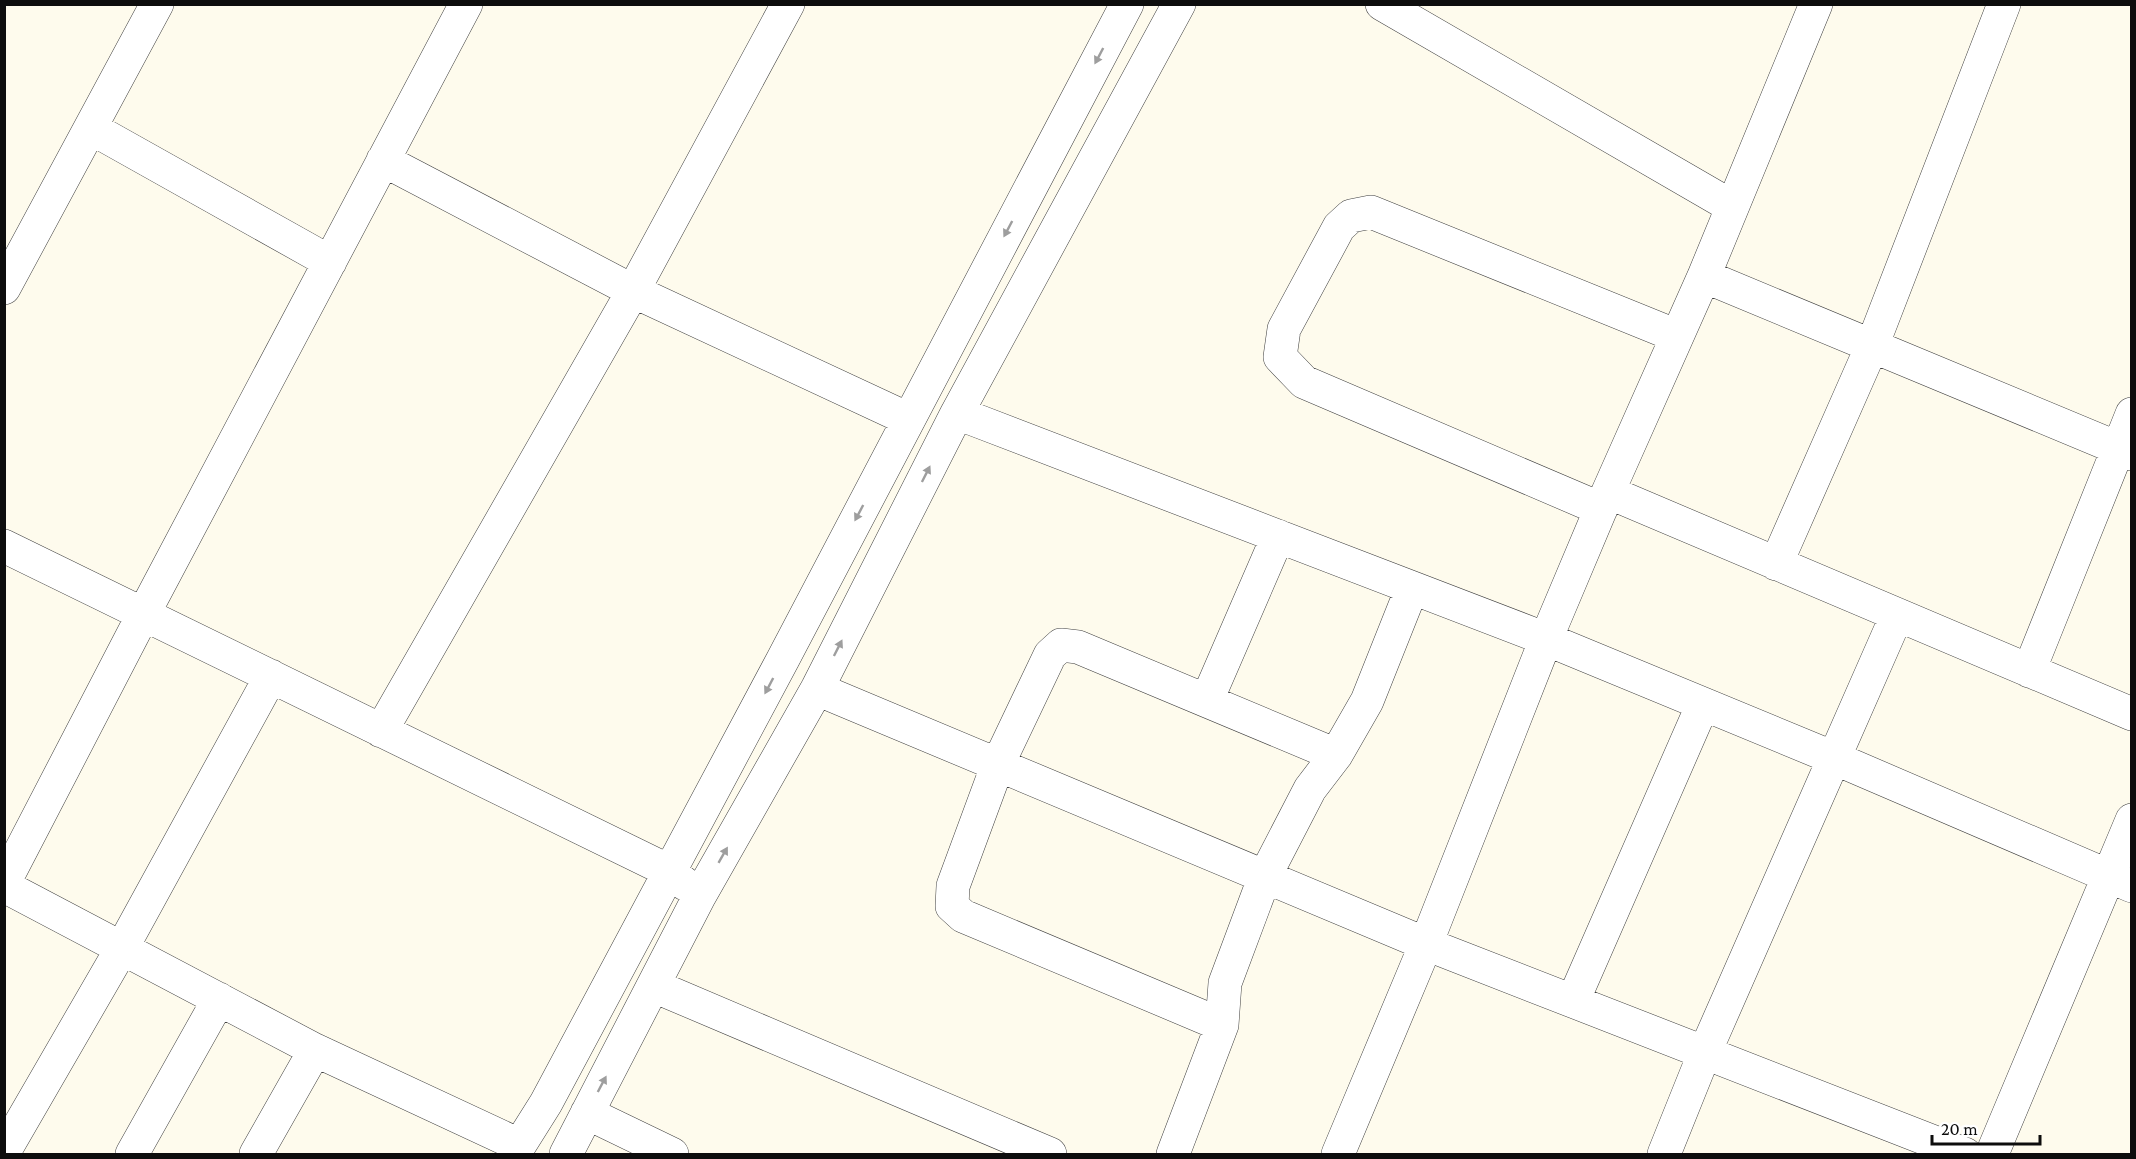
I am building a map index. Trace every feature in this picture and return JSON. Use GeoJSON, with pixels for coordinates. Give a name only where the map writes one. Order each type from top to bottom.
{"type":"FeatureCollection","features":[{"type":"Feature","properties":{"kind":"street"},"geometry":{"type":"LineString","coordinates":[[4,288],[157,4]]}},
{"type":"Feature","properties":{"kind":"street"},"geometry":{"type":"LineString","coordinates":[[466,4],[144,613],[4,885],[315,1050],[517,1150],[546,1103],[1127,4]]}},
{"type":"Feature","properties":{"kind":"street"},"geometry":{"type":"LineString","coordinates":[[381,731],[633,291],[788,4]]}},
{"type":"Feature","properties":{"kind":"street"},"geometry":{"type":"LineString","coordinates":[[566,1155],[700,895],[817,689],[957,413],[1179,4]]}},
{"type":"Feature","properties":{"kind":"street"},"geometry":{"type":"LineString","coordinates":[[1382,4],[1731,206]]}},
{"type":"Feature","properties":{"kind":"street"},"geometry":{"type":"LineString","coordinates":[[1338,1155],[1426,944],[1546,639],[1604,500],[1704,276],[1816,4]]}},
{"type":"Feature","properties":{"kind":"street"},"geometry":{"type":"LineString","coordinates":[[1776,564],[1872,346],[2004,4]]}},
{"type":"Feature","properties":{"kind":"street"},"geometry":{"type":"LineString","coordinates":[[91,128],[330,262]]}},
{"type":"Feature","properties":{"kind":"street"},"geometry":{"type":"LineString","coordinates":[[383,160],[633,291],[908,419]]}},
{"type":"Feature","properties":{"kind":"street"},"geometry":{"type":"LineString","coordinates":[[1677,336],[1371,212],[1351,216],[1339,227],[1284,329],[1280,357],[1304,382],[1604,500],[1776,564],[2132,714]]}},
{"type":"Feature","properties":{"kind":"street"},"geometry":{"type":"LineString","coordinates":[[1704,276],[2124,451]]}},
{"type":"Feature","properties":{"kind":"street"},"geometry":{"type":"LineString","coordinates":[[957,413],[1546,639],[1834,758],[2120,881]]}},
{"type":"Feature","properties":{"kind":"street"},"geometry":{"type":"LineString","coordinates":[[2030,670],[2124,451],[2132,414]]}},
{"type":"Feature","properties":{"kind":"street"},"geometry":{"type":"LineString","coordinates":[[1207,700],[1278,536]]}},
{"type":"Feature","properties":{"kind":"street"},"geometry":{"type":"LineString","coordinates":[[4,546],[669,871],[700,895]]}},
{"type":"Feature","properties":{"kind":"street"},"geometry":{"type":"LineString","coordinates":[[1173,1155],[1222,1025],[1225,983],[1265,876],[1310,789],[1336,755],[1367,701],[1412,588]]}},
{"type":"Feature","properties":{"kind":"street"},"geometry":{"type":"LineString","coordinates":[[1664,1155],[1705,1052],[1897,615]]}},
{"type":"Feature","properties":{"kind":"street"},"geometry":{"type":"LineString","coordinates":[[1222,1025],[963,916],[952,906],[953,886],[998,764],[1050,655],[1061,645],[1078,647],[1336,755]]}},
{"type":"Feature","properties":{"kind":"street"},"geometry":{"type":"LineString","coordinates":[[4,1152],[122,948],[271,676]]}},
{"type":"Feature","properties":{"kind":"street"},"geometry":{"type":"LineString","coordinates":[[817,689],[1426,944],[1965,1155]]}},
{"type":"Feature","properties":{"kind":"street"},"geometry":{"type":"LineString","coordinates":[[1573,1001],[1703,704]]}},
{"type":"Feature","properties":{"kind":"street"},"geometry":{"type":"LineString","coordinates":[[1992,1155],[2120,881],[2132,820]]}},
{"type":"Feature","properties":{"kind":"street"},"geometry":{"type":"LineString","coordinates":[[654,987],[1050,1155]]}},
{"type":"Feature","properties":{"kind":"street"},"geometry":{"type":"LineString","coordinates":[[132,1155],[219,999]]}},
{"type":"Feature","properties":{"kind":"street"},"geometry":{"type":"LineString","coordinates":[[256,1155],[315,1050]]}},
{"type":"Feature","properties":{"kind":"street"},"geometry":{"type":"LineString","coordinates":[[587,1113],[672,1155]]}}]}
